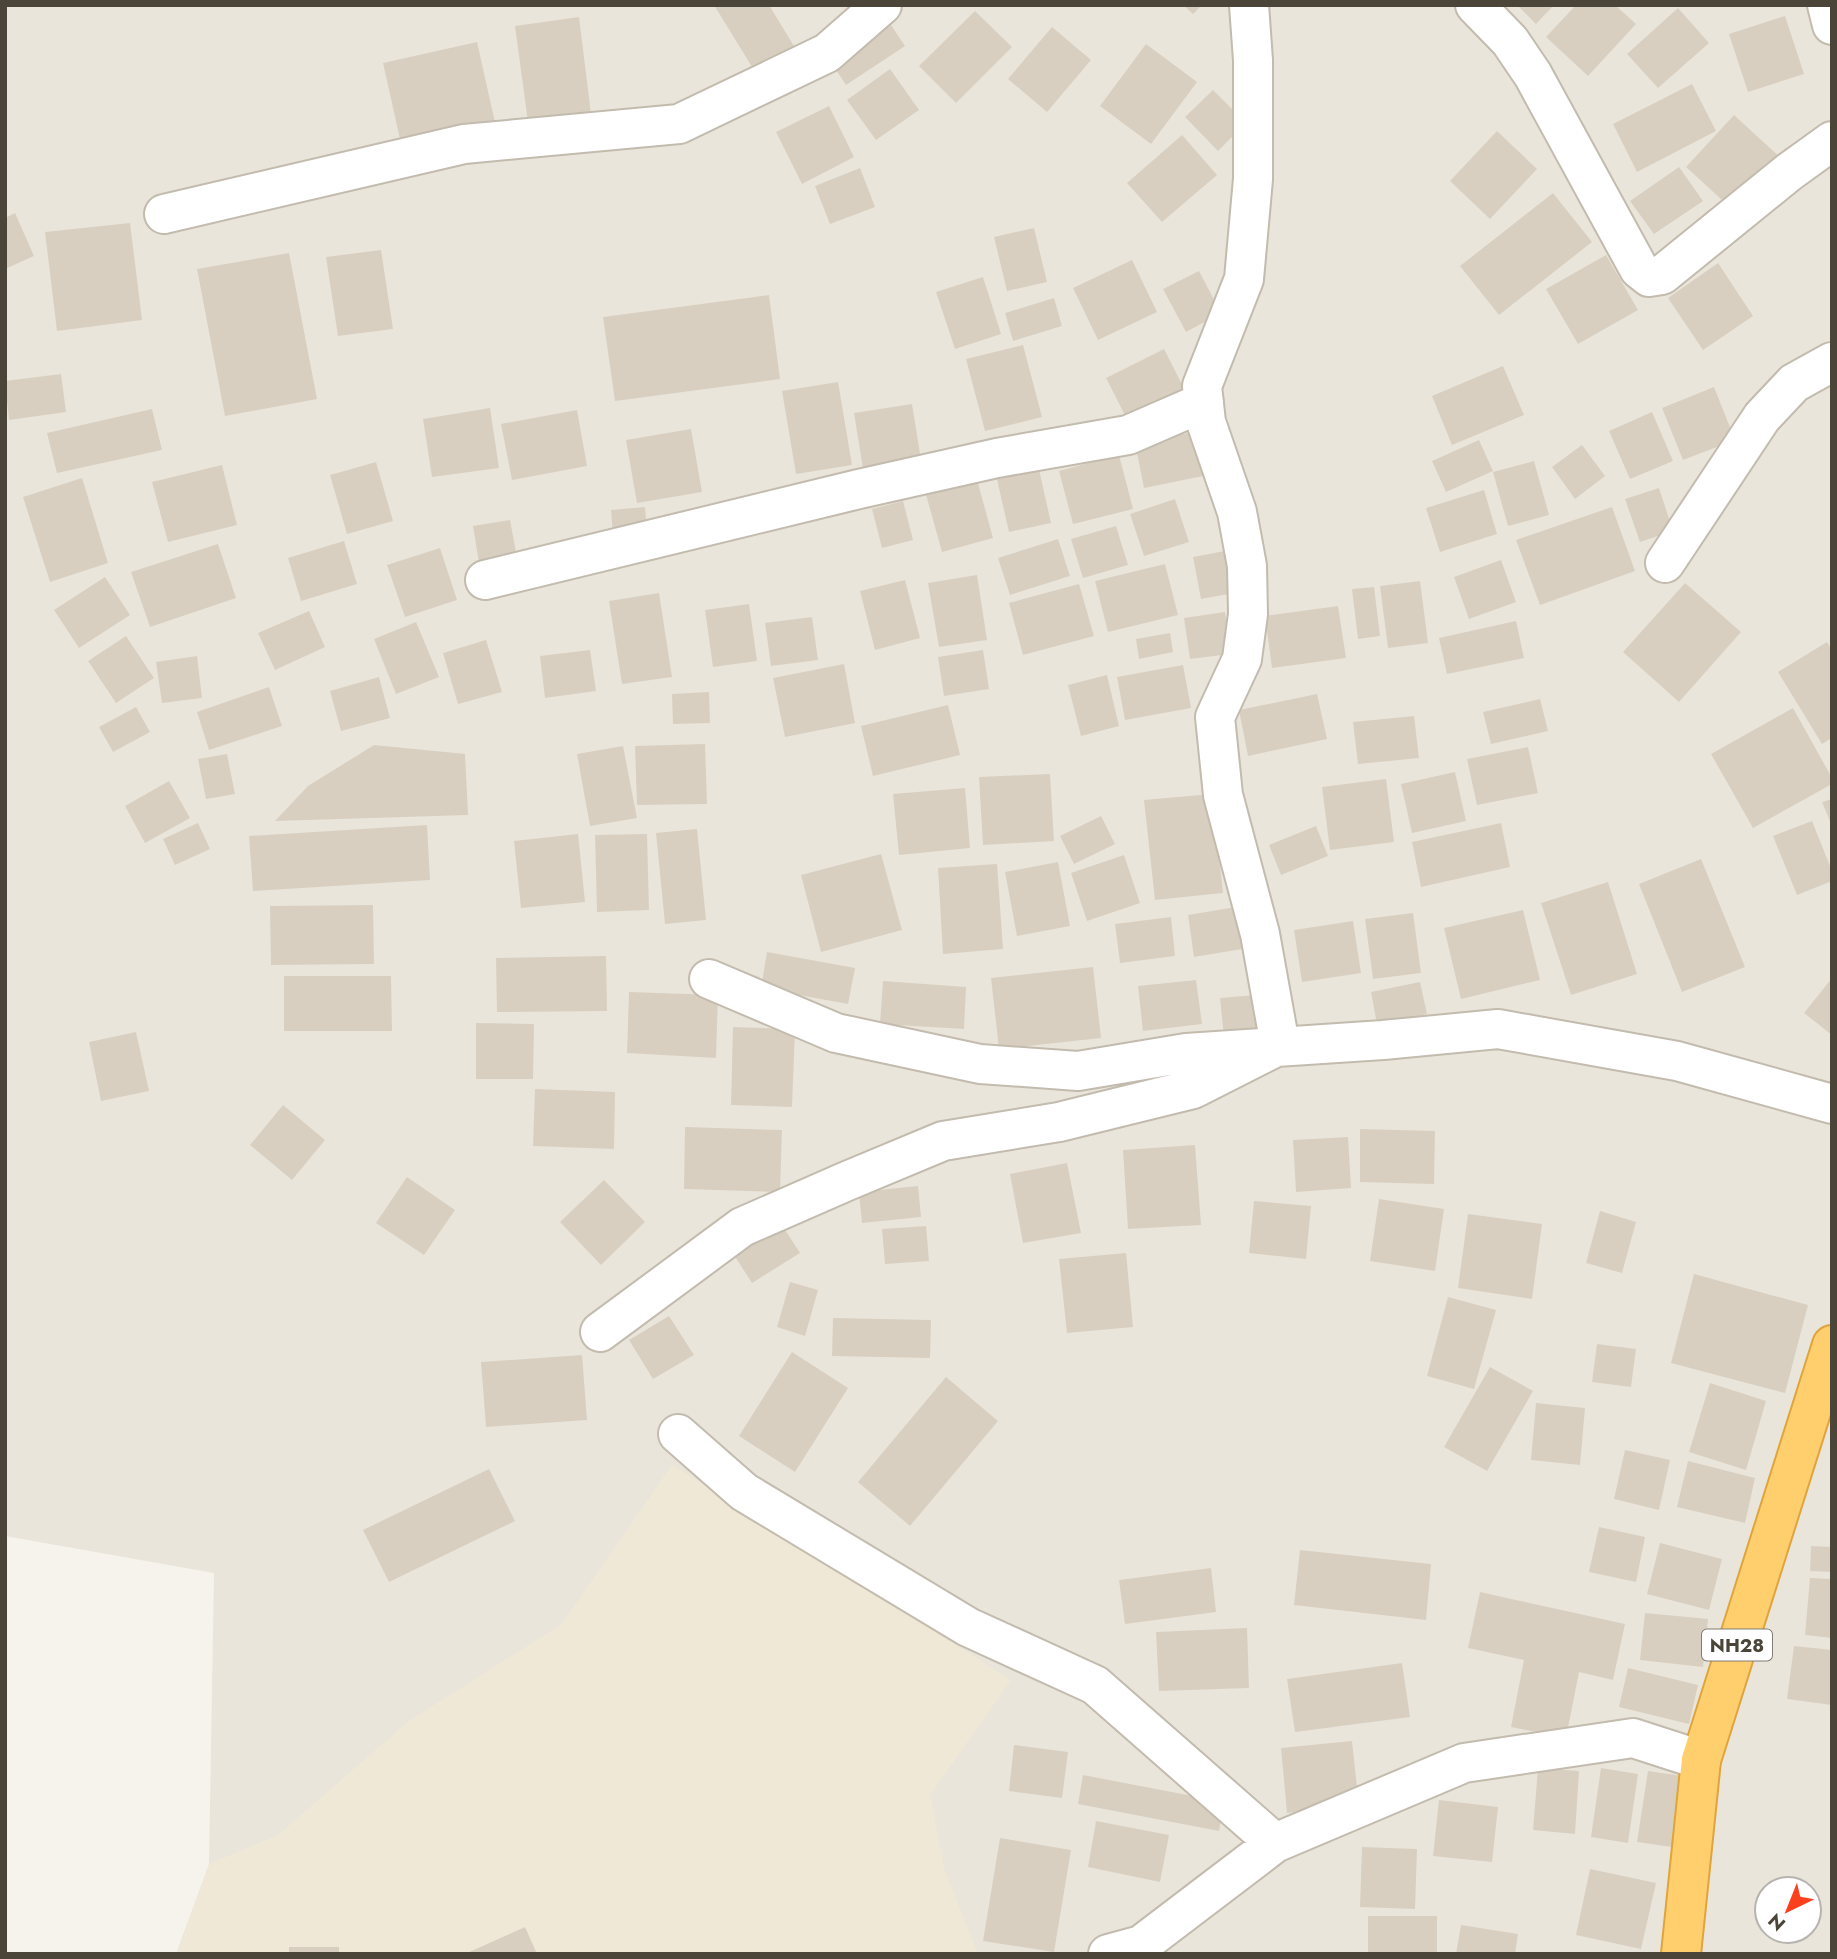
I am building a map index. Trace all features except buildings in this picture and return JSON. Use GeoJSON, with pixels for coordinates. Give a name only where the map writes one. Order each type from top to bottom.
{"type":"FeatureCollection","features":[{"type":"Feature","properties":{"kind":"highway","name":"NH28"},"geometry":{"type":"LineString","coordinates":[[1681,1954],[1701,1760],[1832,1345]]}},
{"type":"Feature","properties":{"kind":"street"},"geometry":{"type":"LineString","coordinates":[[164,214],[464,144],[679,124],[827,52],[882,5]]}},
{"type":"Feature","properties":{"kind":"street"},"geometry":{"type":"LineString","coordinates":[[1249,5],[1253,60],[1253,179],[1244,279],[1202,386],[1206,422],[1237,512],[1247,566],[1248,614],[1242,659],[1215,717],[1223,795],[1260,933],[1280,1045]]}},
{"type":"Feature","properties":{"kind":"street"},"geometry":{"type":"LineString","coordinates":[[1475,5],[1510,41],[1533,75],[1639,269],[1649,277],[1662,275],[1789,172],[1832,141]]}},
{"type":"Feature","properties":{"kind":"street"},"geometry":{"type":"LineString","coordinates":[[1827,5],[1832,25]]}},
{"type":"Feature","properties":{"kind":"street"},"geometry":{"type":"LineString","coordinates":[[1665,563],[1762,417],[1794,383],[1832,362]]}},
{"type":"Feature","properties":{"kind":"street"},"geometry":{"type":"LineString","coordinates":[[485,580],[859,489],[997,458],[1128,435],[1204,402]]}},
{"type":"Feature","properties":{"kind":"street"},"geometry":{"type":"LineString","coordinates":[[709,979],[836,1033],[980,1064],[1078,1071],[1186,1053],[1383,1040],[1498,1028],[1677,1062],[1832,1104]]}},
{"type":"Feature","properties":{"kind":"street"},"geometry":{"type":"LineString","coordinates":[[600,1332],[742,1227],[847,1181],[943,1141],[1059,1122],[1193,1089],[1280,1045]]}},
{"type":"Feature","properties":{"kind":"street"},"geometry":{"type":"LineString","coordinates":[[678,1434],[744,1492],[968,1628],[1095,1685],[1275,1843]]}},
{"type":"Feature","properties":{"kind":"street"},"geometry":{"type":"LineString","coordinates":[[1130,1951],[1275,1843],[1464,1763],[1633,1738],[1701,1760]]}},
{"type":"Feature","properties":{"kind":"shaded area"},"geometry":{"type":"Polygon","coordinates":[[[5,5],[1832,5],[1832,1954],[176,1954],[209,1864],[214,1573],[5,1536],[5,5]]]}},
{"type":"Feature","properties":{"kind":"shaded area"},"geometry":{"type":"Polygon","coordinates":[[[672,1465],[1011,1680],[930,1795],[944,1868],[978,1954],[177,1954],[209,1864],[278,1835],[409,1721],[562,1624],[672,1465]]]}}]}
